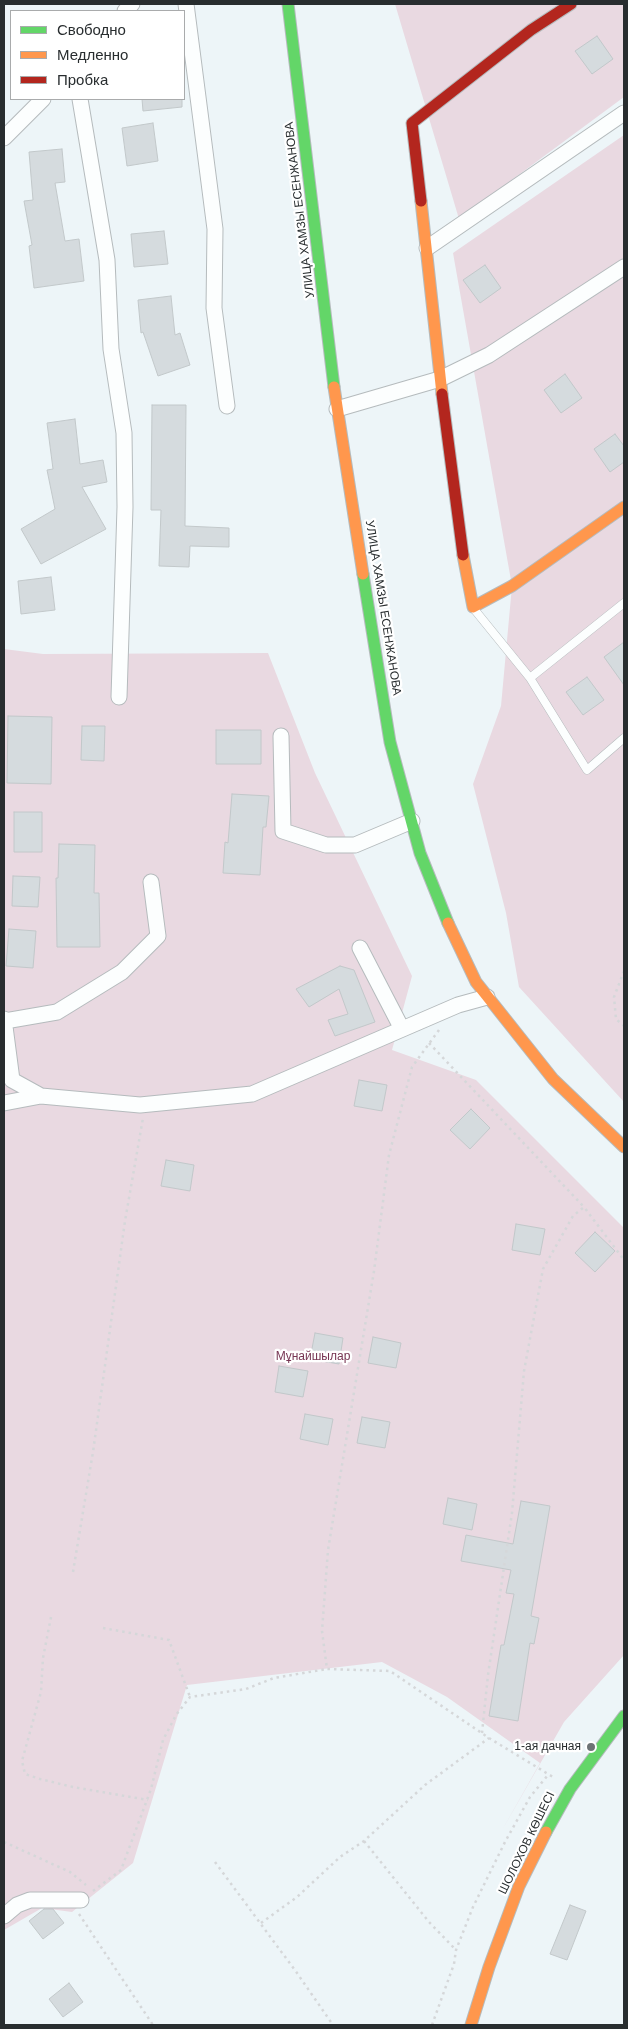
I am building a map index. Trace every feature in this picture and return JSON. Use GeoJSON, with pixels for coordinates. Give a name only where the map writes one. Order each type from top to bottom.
{"type":"FeatureCollection","features":[{"type":"Feature","properties":{"kind":"main road","name":"УЛИЦА ХАМЗЫ ЕСЕНЖАНОВА"},"geometry":{"type":"LineString","coordinates":[[288,4],[337,409],[390,742],[420,853],[444,915],[476,982],[553,1079],[624,1147]]}},
{"type":"Feature","properties":{"kind":"main road"},"geometry":{"type":"LineString","coordinates":[[570,4],[531,30],[412,123],[428,248],[440,379],[466,577],[473,607],[512,586],[624,507]]}},
{"type":"Feature","properties":{"kind":"main road","name":"ШОЛОХОВ КӨШЕСІ"},"geometry":{"type":"LineString","coordinates":[[471,2025],[488,1967],[519,1886],[547,1829],[570,1788],[624,1716]]}},
{"type":"Feature","properties":{"kind":"street"},"geometry":{"type":"LineString","coordinates":[[186,4],[215,229],[214,308],[227,406]]}},
{"type":"Feature","properties":{"kind":"street"},"geometry":{"type":"LineString","coordinates":[[4,138],[42,100]]}},
{"type":"Feature","properties":{"kind":"street"},"geometry":{"type":"LineString","coordinates":[[80,100],[107,260],[110,349],[124,433],[125,506],[118,697]]}},
{"type":"Feature","properties":{"kind":"street"},"geometry":{"type":"LineString","coordinates":[[428,248],[624,113]]}},
{"type":"Feature","properties":{"kind":"street"},"geometry":{"type":"LineString","coordinates":[[337,409],[440,379],[489,355],[624,267]]}},
{"type":"Feature","properties":{"kind":"street"},"geometry":{"type":"LineString","coordinates":[[281,736],[283,831],[326,845],[355,845],[412,821]]}},
{"type":"Feature","properties":{"kind":"street"},"geometry":{"type":"LineString","coordinates":[[41,1096],[12,1080],[4,1020],[57,1012],[122,972],[158,936],[151,882]]}},
{"type":"Feature","properties":{"kind":"street"},"geometry":{"type":"LineString","coordinates":[[360,948],[402,1029]]}},
{"type":"Feature","properties":{"kind":"street"},"geometry":{"type":"LineString","coordinates":[[4,1102],[41,1096],[145,1104],[252,1094],[458,1005],[487,997]]}},
{"type":"Feature","properties":{"kind":"street"},"geometry":{"type":"LineString","coordinates":[[4,1916],[17,1905],[30,1900],[83,1899]]}},
{"type":"Feature","properties":{"kind":"lane"},"geometry":{"type":"LineString","coordinates":[[530,678],[624,603]]}},
{"type":"Feature","properties":{"kind":"lane"},"geometry":{"type":"LineString","coordinates":[[473,607],[530,678],[587,770],[624,738]]}},
{"type":"Feature","properties":{"kind":"path"},"geometry":{"type":"LineString","coordinates":[[624,971],[614,997],[616,1019],[624,1026]]}},
{"type":"Feature","properties":{"kind":"path"},"geometry":{"type":"LineString","coordinates":[[326,1669],[322,1631],[328,1550],[374,1271],[389,1155],[412,1067],[441,1028]]}},
{"type":"Feature","properties":{"kind":"path"},"geometry":{"type":"LineString","coordinates":[[429,1043],[584,1206],[624,1260]]}},
{"type":"Feature","properties":{"kind":"path"},"geometry":{"type":"LineString","coordinates":[[73,1572],[93,1452],[125,1222],[145,1104]]}},
{"type":"Feature","properties":{"kind":"path"},"geometry":{"type":"LineString","coordinates":[[482,1732],[488,1675],[512,1513],[524,1371],[543,1269],[573,1216],[584,1206]]}},
{"type":"Feature","properties":{"kind":"path"},"geometry":{"type":"LineString","coordinates":[[51,1618],[43,1658],[41,1692],[22,1760],[25,1774],[73,1787],[148,1800]]}},
{"type":"Feature","properties":{"kind":"path"},"geometry":{"type":"LineString","coordinates":[[103,1628],[170,1640],[190,1697]]}},
{"type":"Feature","properties":{"kind":"path"},"geometry":{"type":"LineString","coordinates":[[83,1899],[121,1870],[148,1800],[163,1740],[176,1715],[190,1697],[246,1689],[274,1678],[326,1669],[390,1670],[489,1738],[570,1788]]}},
{"type":"Feature","properties":{"kind":"path"},"geometry":{"type":"LineString","coordinates":[[261,1923],[297,1897],[340,1857],[364,1841],[425,1785],[489,1738]]}},
{"type":"Feature","properties":{"kind":"path"},"geometry":{"type":"LineString","coordinates":[[432,2025],[454,1964],[456,1950],[473,1907],[530,1797],[549,1774]]}},
{"type":"Feature","properties":{"kind":"path"},"geometry":{"type":"LineString","coordinates":[[364,1841],[429,1922],[456,1950]]}},
{"type":"Feature","properties":{"kind":"path"},"geometry":{"type":"LineString","coordinates":[[4,1842],[70,1872],[83,1899],[88,1929],[153,2025]]}},
{"type":"Feature","properties":{"kind":"path"},"geometry":{"type":"LineString","coordinates":[[215,1862],[333,2025]]}},
{"type":"Feature","properties":{"kind":"green space"},"geometry":{"type":"Polygon","coordinates":[[[395,4],[624,4],[624,97],[459,219],[395,4]]]}},
{"type":"Feature","properties":{"kind":"green space"},"geometry":{"type":"Polygon","coordinates":[[[624,135],[624,1102],[519,987],[506,913],[473,784],[501,706],[512,586],[453,253],[624,135]]]}},
{"type":"Feature","properties":{"kind":"green space","name":"Мұнайшылар"},"geometry":{"type":"Polygon","coordinates":[[[4,649],[43,654],[268,653],[315,773],[412,976],[392,1050],[476,1080],[624,1228],[624,1655],[564,1722],[501,1832],[540,1763],[447,1697],[382,1662],[187,1685],[133,1863],[72,1912],[42,1908],[4,1930],[4,649]]]}},
{"type":"Feature","properties":{"kind":"building"},"geometry":{"type":"Polygon","coordinates":[[[597,36],[613,59],[592,74],[575,51],[597,36]]]}},
{"type":"Feature","properties":{"kind":"building"},"geometry":{"type":"Polygon","coordinates":[[[142,100],[182,100],[182,107],[143,111],[142,100]]]}},
{"type":"Feature","properties":{"kind":"building"},"geometry":{"type":"Polygon","coordinates":[[[153,123],[158,161],[127,166],[122,128],[153,123]]]}},
{"type":"Feature","properties":{"kind":"building"},"geometry":{"type":"Polygon","coordinates":[[[62,149],[65,182],[55,183],[65,241],[79,239],[84,281],[34,288],[29,246],[32,245],[24,201],[33,200],[29,152],[62,149]]]}},
{"type":"Feature","properties":{"kind":"building"},"geometry":{"type":"Polygon","coordinates":[[[164,231],[168,264],[134,267],[131,234],[164,231]]]}},
{"type":"Feature","properties":{"kind":"building"},"geometry":{"type":"Polygon","coordinates":[[[485,265],[501,288],[480,303],[463,280],[485,265]]]}},
{"type":"Feature","properties":{"kind":"building"},"geometry":{"type":"Polygon","coordinates":[[[171,296],[175,335],[180,333],[190,365],[158,376],[143,332],[141,333],[138,300],[171,296]]]}},
{"type":"Feature","properties":{"kind":"building"},"geometry":{"type":"Polygon","coordinates":[[[565,374],[582,398],[561,413],[544,390],[565,374]]]}},
{"type":"Feature","properties":{"kind":"building"},"geometry":{"type":"Polygon","coordinates":[[[152,405],[186,405],[185,526],[229,528],[229,547],[190,546],[189,567],[159,566],[161,510],[151,510],[152,405]]]}},
{"type":"Feature","properties":{"kind":"building"},"geometry":{"type":"Polygon","coordinates":[[[75,419],[80,464],[103,460],[107,482],[82,487],[106,529],[41,564],[21,529],[55,509],[47,470],[53,469],[47,423],[75,419]]]}},
{"type":"Feature","properties":{"kind":"building"},"geometry":{"type":"Polygon","coordinates":[[[615,434],[624,446],[624,462],[610,472],[594,449],[615,434]]]}},
{"type":"Feature","properties":{"kind":"building"},"geometry":{"type":"Polygon","coordinates":[[[51,577],[55,610],[21,614],[18,581],[51,577]]]}},
{"type":"Feature","properties":{"kind":"building"},"geometry":{"type":"Polygon","coordinates":[[[624,642],[624,685],[604,657],[624,642]]]}},
{"type":"Feature","properties":{"kind":"building"},"geometry":{"type":"Polygon","coordinates":[[[587,677],[604,700],[583,715],[566,692],[587,677]]]}},
{"type":"Feature","properties":{"kind":"building"},"geometry":{"type":"Polygon","coordinates":[[[8,716],[52,717],[51,784],[7,783],[8,716]]]}},
{"type":"Feature","properties":{"kind":"building"},"geometry":{"type":"Polygon","coordinates":[[[82,726],[105,726],[104,761],[81,760],[82,726]]]}},
{"type":"Feature","properties":{"kind":"building"},"geometry":{"type":"Polygon","coordinates":[[[216,730],[261,730],[261,764],[216,764],[216,730]]]}},
{"type":"Feature","properties":{"kind":"building"},"geometry":{"type":"Polygon","coordinates":[[[232,794],[269,796],[266,827],[263,827],[260,875],[223,873],[225,842],[228,843],[232,794]]]}},
{"type":"Feature","properties":{"kind":"building"},"geometry":{"type":"Polygon","coordinates":[[[14,812],[42,812],[42,852],[14,852],[14,812]]]}},
{"type":"Feature","properties":{"kind":"building"},"geometry":{"type":"Polygon","coordinates":[[[59,844],[95,845],[94,893],[99,893],[100,947],[57,947],[56,878],[58,878],[59,844]]]}},
{"type":"Feature","properties":{"kind":"building"},"geometry":{"type":"Polygon","coordinates":[[[13,876],[40,877],[38,907],[12,906],[13,876]]]}},
{"type":"Feature","properties":{"kind":"building"},"geometry":{"type":"Polygon","coordinates":[[[9,929],[36,931],[33,968],[6,966],[9,929]]]}},
{"type":"Feature","properties":{"kind":"building"},"geometry":{"type":"Polygon","coordinates":[[[340,966],[354,970],[375,1022],[335,1036],[328,1020],[348,1014],[339,989],[309,1007],[296,989],[340,966]]]}},
{"type":"Feature","properties":{"kind":"building"},"geometry":{"type":"Polygon","coordinates":[[[359,1080],[387,1085],[382,1111],[354,1106],[359,1080]]]}},
{"type":"Feature","properties":{"kind":"building"},"geometry":{"type":"Polygon","coordinates":[[[471,1109],[490,1128],[470,1149],[450,1130],[471,1109]]]}},
{"type":"Feature","properties":{"kind":"building"},"geometry":{"type":"Polygon","coordinates":[[[166,1160],[194,1165],[190,1191],[161,1186],[166,1160]]]}},
{"type":"Feature","properties":{"kind":"building"},"geometry":{"type":"Polygon","coordinates":[[[516,1224],[545,1229],[540,1255],[512,1250],[516,1224]]]}},
{"type":"Feature","properties":{"kind":"building"},"geometry":{"type":"Polygon","coordinates":[[[595,1232],[615,1251],[595,1272],[575,1253],[595,1232]]]}},
{"type":"Feature","properties":{"kind":"building"},"geometry":{"type":"Polygon","coordinates":[[[315,1333],[343,1338],[339,1364],[310,1359],[315,1333]]]}},
{"type":"Feature","properties":{"kind":"building"},"geometry":{"type":"Polygon","coordinates":[[[373,1337],[401,1343],[396,1368],[368,1363],[373,1337]]]}},
{"type":"Feature","properties":{"kind":"building"},"geometry":{"type":"Polygon","coordinates":[[[279,1366],[308,1371],[303,1397],[275,1392],[279,1366]]]}},
{"type":"Feature","properties":{"kind":"building"},"geometry":{"type":"Polygon","coordinates":[[[305,1414],[333,1419],[328,1445],[300,1439],[305,1414]]]}},
{"type":"Feature","properties":{"kind":"building"},"geometry":{"type":"Polygon","coordinates":[[[362,1417],[390,1422],[385,1448],[357,1443],[362,1417]]]}},
{"type":"Feature","properties":{"kind":"building"},"geometry":{"type":"Polygon","coordinates":[[[448,1498],[477,1504],[472,1530],[443,1524],[448,1498]]]}},
{"type":"Feature","properties":{"kind":"building"},"geometry":{"type":"Polygon","coordinates":[[[521,1501],[550,1506],[531,1616],[539,1618],[534,1644],[530,1643],[518,1721],[489,1716],[501,1645],[504,1645],[514,1594],[506,1593],[511,1570],[461,1561],[466,1535],[513,1544],[521,1501]]]}},
{"type":"Feature","properties":{"kind":"building"},"geometry":{"type":"Polygon","coordinates":[[[570,1905],[586,1911],[567,1960],[550,1954],[570,1905]]]}},
{"type":"Feature","properties":{"kind":"building"},"geometry":{"type":"Polygon","coordinates":[[[44,1909],[53,1909],[64,1923],[43,1939],[29,1921],[44,1909]]]}},
{"type":"Feature","properties":{"kind":"building"},"geometry":{"type":"Polygon","coordinates":[[[69,1983],[83,2002],[63,2017],[49,1999],[69,1983]]]}},
{"type":"Feature","properties":{"kind":"traffic: fast"},"geometry":{"type":"LineString","coordinates":[[288,4],[334,387]]}},
{"type":"Feature","properties":{"kind":"traffic: fast"},"geometry":{"type":"LineString","coordinates":[[363,574],[390,742],[420,853],[448,923]]}},
{"type":"Feature","properties":{"kind":"traffic: fast"},"geometry":{"type":"LineString","coordinates":[[546,1832],[570,1789],[624,1716]]}},
{"type":"Feature","properties":{"kind":"traffic: slow"},"geometry":{"type":"LineString","coordinates":[[421,201],[442,394]]}},
{"type":"Feature","properties":{"kind":"traffic: slow"},"geometry":{"type":"LineString","coordinates":[[334,387],[363,574]]}},
{"type":"Feature","properties":{"kind":"traffic: slow"},"geometry":{"type":"LineString","coordinates":[[463,555],[473,607],[512,586],[624,507]]}},
{"type":"Feature","properties":{"kind":"traffic: slow"},"geometry":{"type":"LineString","coordinates":[[448,923],[476,982],[553,1079],[624,1147]]}},
{"type":"Feature","properties":{"kind":"traffic: slow"},"geometry":{"type":"LineString","coordinates":[[471,2025],[489,1967],[519,1886],[546,1832]]}},
{"type":"Feature","properties":{"kind":"traffic: jam"},"geometry":{"type":"LineString","coordinates":[[421,201],[412,123],[531,30],[571,4]]}},
{"type":"Feature","properties":{"kind":"traffic: jam"},"geometry":{"type":"LineString","coordinates":[[442,394],[463,555]]}},
{"type":"Feature","properties":{"kind":"place","name":"1-ая дачная"},"geometry":{"type":"Point","coordinates":[591,1747]}}]}
